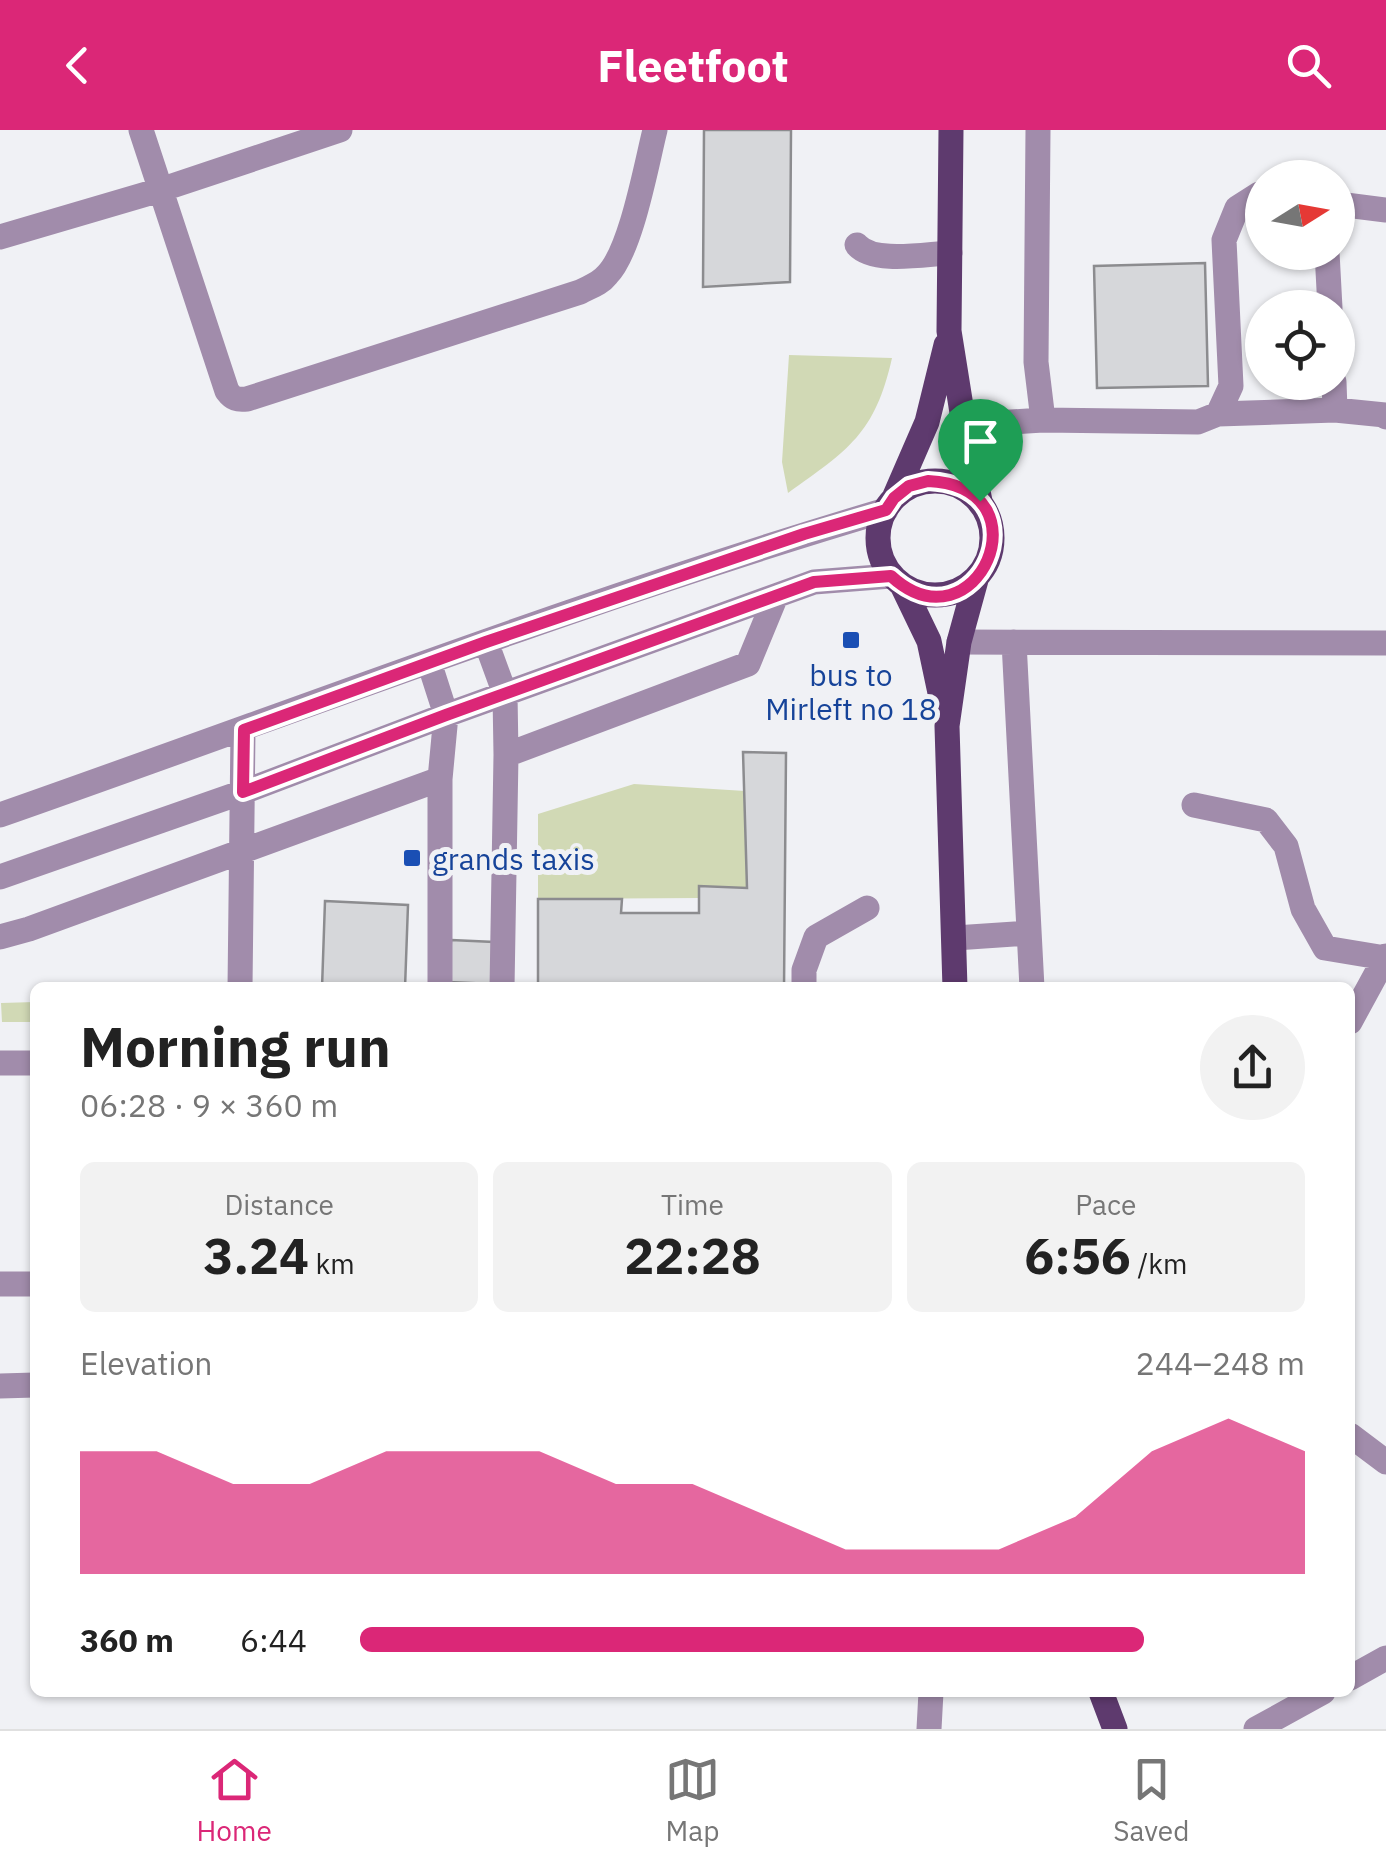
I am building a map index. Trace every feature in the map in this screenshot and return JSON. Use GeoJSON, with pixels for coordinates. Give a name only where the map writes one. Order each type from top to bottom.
{"type":"FeatureCollection","features":[{"type":"Feature","properties":{"kind":"main road"},"geometry":{"type":"LineString","coordinates":[[947,726],[959,642],[976,580],[992,550],[993,533],[980,501],[949,331],[950,130]]}},
{"type":"Feature","properties":{"kind":"main road"},"geometry":{"type":"LineString","coordinates":[[949,331],[927,422],[879,526],[878,544],[882,561],[929,641],[947,726],[956,982]]}},
{"type":"Feature","properties":{"kind":"main road"},"geometry":{"type":"LineString","coordinates":[[890,504],[909,486],[928,481],[947,482],[980,501]]}},
{"type":"Feature","properties":{"kind":"main road"},"geometry":{"type":"LineString","coordinates":[[896,580],[916,593],[932,596],[948,595],[976,580]]}},
{"type":"Feature","properties":{"kind":"main road"},"geometry":{"type":"LineString","coordinates":[[1104,1697],[1116,1729]]}},
{"type":"Feature","properties":{"kind":"street"},"geometry":{"type":"LineString","coordinates":[[141,130],[228,391],[238,400],[580,292],[600,282],[625,244],[656,130]]}},
{"type":"Feature","properties":{"kind":"street"},"geometry":{"type":"LineString","coordinates":[[0,237],[160,190],[340,130]]}},
{"type":"Feature","properties":{"kind":"street"},"geometry":{"type":"LineString","coordinates":[[1038,130],[1036,362],[1043,420]]}},
{"type":"Feature","properties":{"kind":"street"},"geometry":{"type":"LineString","coordinates":[[1218,414],[1231,386],[1224,240],[1237,208],[1245,203]]}},
{"type":"Feature","properties":{"kind":"street"},"geometry":{"type":"LineString","coordinates":[[1355,206],[1386,210]]}},
{"type":"Feature","properties":{"kind":"street"},"geometry":{"type":"LineString","coordinates":[[857,246],[864,253],[877,256],[950,252]]}},
{"type":"Feature","properties":{"kind":"street"},"geometry":{"type":"LineString","coordinates":[[1335,400],[1335,410]]}},
{"type":"Feature","properties":{"kind":"street"},"geometry":{"type":"LineString","coordinates":[[964,425],[1043,420],[1198,422],[1218,414],[1335,410],[1386,417]]}},
{"type":"Feature","properties":{"kind":"street"},"geometry":{"type":"LineString","coordinates":[[0,815],[890,504]]}},
{"type":"Feature","properties":{"kind":"street"},"geometry":{"type":"LineString","coordinates":[[0,877],[814,582],[896,580]]}},
{"type":"Feature","properties":{"kind":"street"},"geometry":{"type":"LineString","coordinates":[[506,755],[748,664],[776,596]]}},
{"type":"Feature","properties":{"kind":"street"},"geometry":{"type":"LineString","coordinates":[[486,642],[506,694],[502,982]]}},
{"type":"Feature","properties":{"kind":"street"},"geometry":{"type":"LineString","coordinates":[[959,642],[1386,643]]}},
{"type":"Feature","properties":{"kind":"street"},"geometry":{"type":"LineString","coordinates":[[1014,642],[1032,982]]}},
{"type":"Feature","properties":{"kind":"street"},"geometry":{"type":"LineString","coordinates":[[429,662],[446,715],[440,779],[440,982]]}},
{"type":"Feature","properties":{"kind":"street"},"geometry":{"type":"LineString","coordinates":[[240,982],[244,730]]}},
{"type":"Feature","properties":{"kind":"street"},"geometry":{"type":"LineString","coordinates":[[0,937],[440,779]]}},
{"type":"Feature","properties":{"kind":"street"},"geometry":{"type":"LineString","coordinates":[[1194,806],[1266,820],[1286,846],[1303,909],[1326,948],[1385,957],[1355,1013]]}},
{"type":"Feature","properties":{"kind":"street"},"geometry":{"type":"LineString","coordinates":[[804,982],[804,970],[816,937],[867,908]]}},
{"type":"Feature","properties":{"kind":"street"},"geometry":{"type":"LineString","coordinates":[[955,938],[1029,933]]}},
{"type":"Feature","properties":{"kind":"street"},"geometry":{"type":"LineString","coordinates":[[0,1062],[30,1062]]}},
{"type":"Feature","properties":{"kind":"street"},"geometry":{"type":"LineString","coordinates":[[0,1284],[30,1284]]}},
{"type":"Feature","properties":{"kind":"street"},"geometry":{"type":"LineString","coordinates":[[0,1386],[30,1385]]}},
{"type":"Feature","properties":{"kind":"street"},"geometry":{"type":"LineString","coordinates":[[1355,1438],[1386,1462]]}},
{"type":"Feature","properties":{"kind":"street"},"geometry":{"type":"LineString","coordinates":[[1355,1675],[1386,1658]]}},
{"type":"Feature","properties":{"kind":"street"},"geometry":{"type":"LineString","coordinates":[[930,1729],[931,1697]]}},
{"type":"Feature","properties":{"kind":"street"},"geometry":{"type":"LineString","coordinates":[[1256,1729],[1314,1697]]}},
{"type":"Feature","properties":{"kind":"green space"},"geometry":{"type":"Polygon","coordinates":[[[789,355],[892,358],[877,405],[856,438],[788,493],[782,462],[789,355]]]}},
{"type":"Feature","properties":{"kind":"green space"},"geometry":{"type":"Polygon","coordinates":[[[634,784],[745,791],[747,888],[700,886],[699,898],[538,899],[538,814],[634,784]]]}},
{"type":"Feature","properties":{"kind":"green space"},"geometry":{"type":"Polygon","coordinates":[[[30,1002],[30,1022],[2,1022],[1,1003],[30,1002]]]}},
{"type":"Feature","properties":{"kind":"building"},"geometry":{"type":"Polygon","coordinates":[[[704,130],[791,130],[790,282],[703,287],[704,130]]]}},
{"type":"Feature","properties":{"kind":"building"},"geometry":{"type":"Polygon","coordinates":[[[1205,263],[1208,386],[1097,388],[1094,266],[1205,263]]]}},
{"type":"Feature","properties":{"kind":"building"},"geometry":{"type":"Polygon","coordinates":[[[743,752],[786,753],[784,982],[538,982],[538,899],[622,899],[621,913],[699,913],[699,886],[747,888],[743,752]]]}},
{"type":"Feature","properties":{"kind":"building"},"geometry":{"type":"Polygon","coordinates":[[[325,901],[408,905],[405,982],[322,982],[325,901]]]}},
{"type":"Feature","properties":{"kind":"building"},"geometry":{"type":"Polygon","coordinates":[[[451,940],[494,942],[492,982],[449,982],[451,940]]]}},
{"type":"Feature","properties":{"kind":"place","name":"bus to Mirleft no 18"},"geometry":{"type":"Point","coordinates":[851,640]}},
{"type":"Feature","properties":{"kind":"place","name":"grands taxis"},"geometry":{"type":"Point","coordinates":[412,858]}},
{"type":"Feature","properties":{"kind":"route"},"geometry":{"type":"LineString","coordinates":[[947,482],[980,501],[993,533],[992,550],[976,580],[948,595],[916,593],[891,576],[814,582],[243,792],[244,730],[486,642],[886,510],[909,486],[947,482]]}}]}
